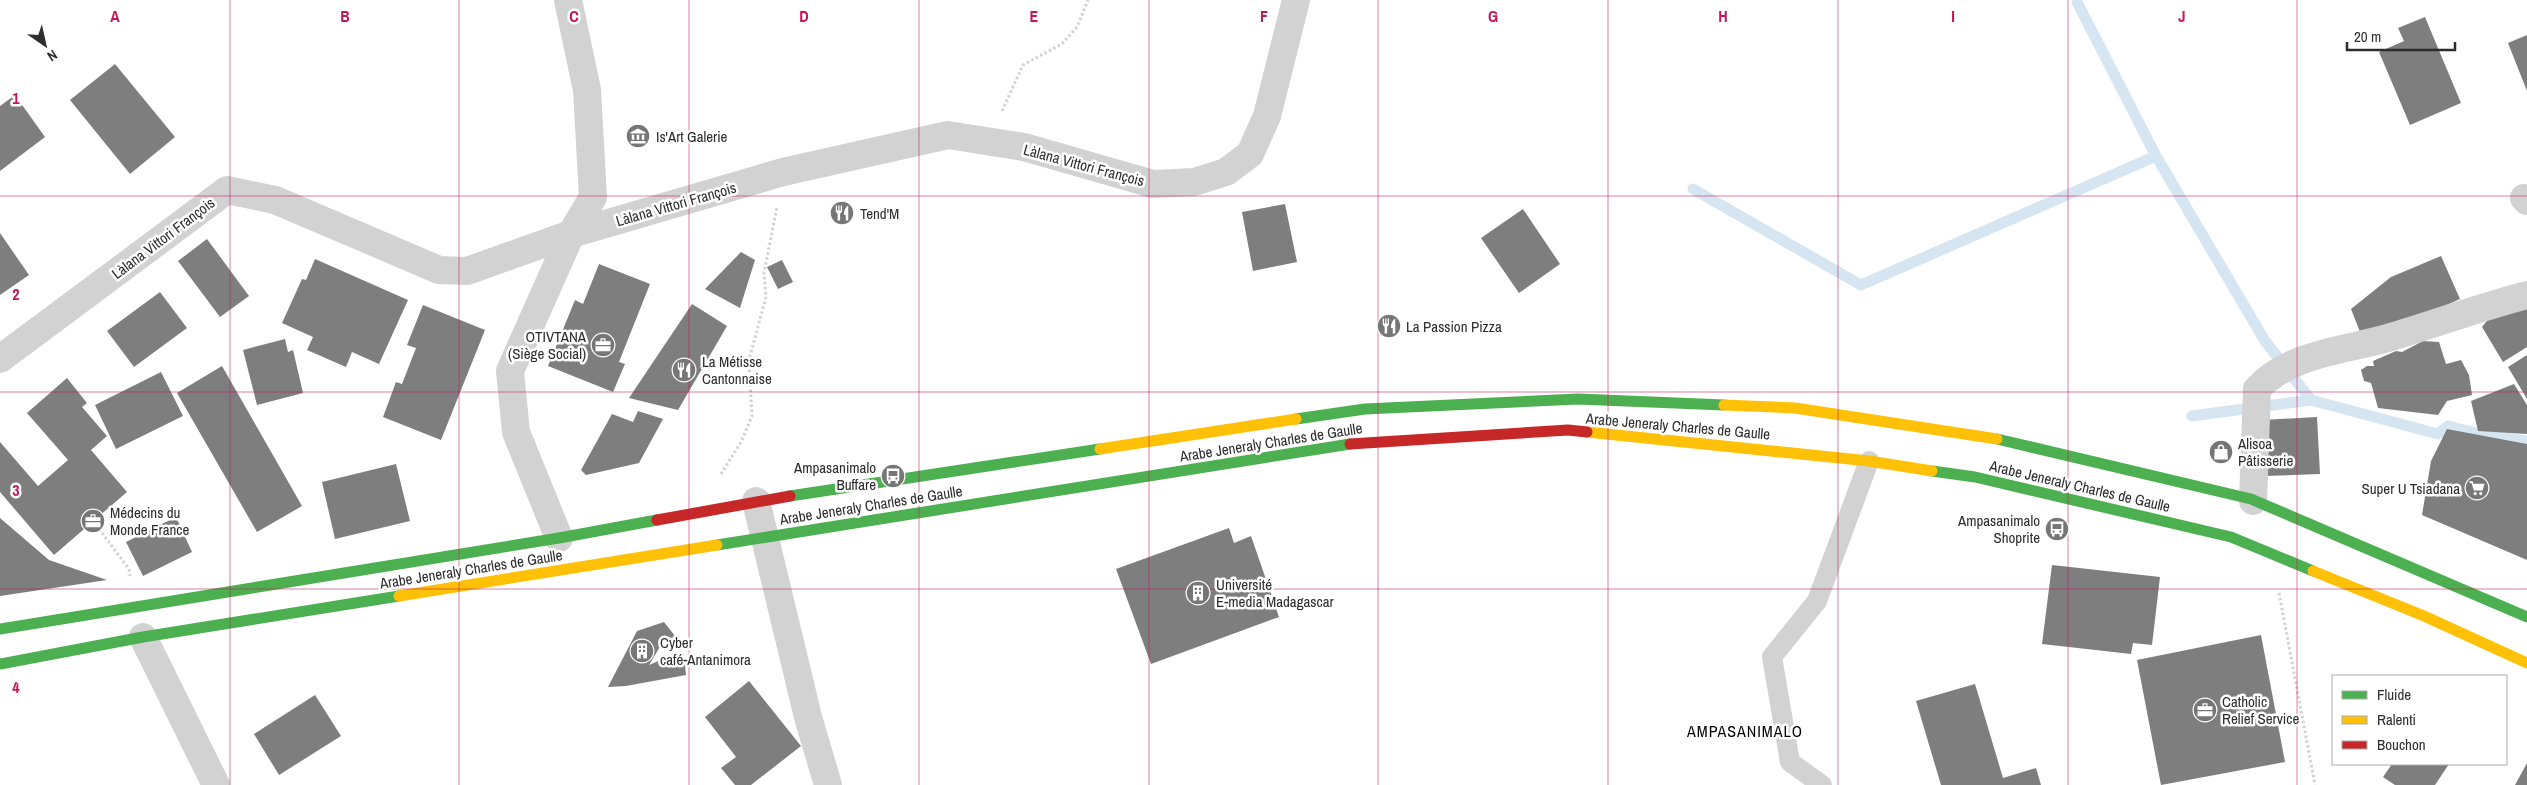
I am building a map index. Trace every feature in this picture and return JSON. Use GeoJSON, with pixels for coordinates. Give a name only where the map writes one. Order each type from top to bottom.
{"type":"FeatureCollection","features":[{"type":"Feature","properties":{"kind":"street"},"geometry":{"type":"LineString","coordinates":[[559,538],[516,432],[510,371],[571,234],[593,197],[587,90],[568,0]]}},
{"type":"Feature","properties":{"kind":"street","name":"Làlana Vittori François"},"geometry":{"type":"LineString","coordinates":[[0,359],[227,190],[275,200],[439,270],[467,271],[571,234],[783,172],[948,135],[1024,147],[1153,184],[1194,182],[1226,172],[1250,154],[1267,116],[1296,0]]}},
{"type":"Feature","properties":{"kind":"street"},"geometry":{"type":"LineString","coordinates":[[2253,501],[2256,426],[2273,376],[2480,307],[2527,295]]}},
{"type":"Feature","properties":{"kind":"street","name":"Arabe Jeneraly Charles de Gaulle"},"geometry":{"type":"LineString","coordinates":[[0,629],[559,538],[723,507],[1365,408],[1578,399],[1795,408],[1976,434],[2253,501],[2358,543],[2527,618]]}},
{"type":"Feature","properties":{"kind":"street","name":"Arabe Jeneraly Charles de Gaulle"},"geometry":{"type":"LineString","coordinates":[[0,664],[143,636],[1361,442],[1568,430],[1869,461],[1975,477],[2231,537],[2424,616],[2527,663]]}},
{"type":"Feature","properties":{"kind":"street"},"geometry":{"type":"LineString","coordinates":[[756,502],[808,717],[828,785]]}},
{"type":"Feature","properties":{"kind":"street"},"geometry":{"type":"LineString","coordinates":[[143,636],[216,785]]}},
{"type":"Feature","properties":{"kind":"lane"},"geometry":{"type":"LineString","coordinates":[[1822,785],[1790,762],[1772,657],[1817,601],[1869,461]]}},
{"type":"Feature","properties":{"kind":"path"},"geometry":{"type":"LineString","coordinates":[[987,141],[1023,65],[1062,44],[1077,27],[1088,0]]}},
{"type":"Feature","properties":{"kind":"path"},"geometry":{"type":"LineString","coordinates":[[723,507],[721,474],[741,442],[752,416],[749,360],[766,297],[764,273],[783,172]]}},
{"type":"Feature","properties":{"kind":"path"},"geometry":{"type":"LineString","coordinates":[[93,521],[129,569],[131,608]]}},
{"type":"Feature","properties":{"kind":"path"},"geometry":{"type":"LineString","coordinates":[[2271,553],[2315,785]]}},
{"type":"Feature","properties":{"kind":"building"},"geometry":{"type":"Polygon","coordinates":[[[2425,17],[2461,103],[2410,125],[2379,52],[2404,41],[2398,28],[2425,17]]]}},
{"type":"Feature","properties":{"kind":"building"},"geometry":{"type":"Polygon","coordinates":[[[2527,35],[2527,91],[2508,43],[2527,35]]]}},
{"type":"Feature","properties":{"kind":"building"},"geometry":{"type":"Polygon","coordinates":[[[115,64],[175,137],[130,174],[70,100],[115,64]]]}},
{"type":"Feature","properties":{"kind":"building"},"geometry":{"type":"Polygon","coordinates":[[[15,95],[45,137],[0,171],[0,106],[15,95]]]}},
{"type":"Feature","properties":{"kind":"building"},"geometry":{"type":"Polygon","coordinates":[[[1285,204],[1297,262],[1253,271],[1242,212],[1285,204]]]}},
{"type":"Feature","properties":{"kind":"building"},"geometry":{"type":"Polygon","coordinates":[[[1523,209],[1560,264],[1519,293],[1481,238],[1523,209]]]}},
{"type":"Feature","properties":{"kind":"building"},"geometry":{"type":"Polygon","coordinates":[[[0,233],[29,275],[0,295],[0,233]]]}},
{"type":"Feature","properties":{"kind":"building"},"geometry":{"type":"Polygon","coordinates":[[[207,239],[249,296],[220,317],[178,261],[207,239]]]}},
{"type":"Feature","properties":{"kind":"building"},"geometry":{"type":"Polygon","coordinates":[[[741,252],[755,260],[740,308],[705,289],[741,252]]]}},
{"type":"Feature","properties":{"kind":"building"},"geometry":{"type":"Polygon","coordinates":[[[2441,256],[2460,299],[2364,342],[2351,309],[2391,277],[2441,256]]]}},
{"type":"Feature","properties":{"kind":"building"},"geometry":{"type":"Polygon","coordinates":[[[315,259],[408,300],[379,364],[352,352],[346,367],[307,350],[313,337],[282,323],[302,279],[306,280],[315,259]]]}},
{"type":"Feature","properties":{"kind":"building"},"geometry":{"type":"Polygon","coordinates":[[[782,260],[793,282],[778,289],[767,267],[782,260]]]}},
{"type":"Feature","properties":{"kind":"building"},"geometry":{"type":"Polygon","coordinates":[[[599,264],[650,284],[619,362],[625,364],[613,392],[548,366],[575,300],[583,304],[599,264]]]}},
{"type":"Feature","properties":{"kind":"building"},"geometry":{"type":"Polygon","coordinates":[[[160,292],[187,328],[134,367],[107,331],[160,292]]]}},
{"type":"Feature","properties":{"kind":"building"},"geometry":{"type":"Polygon","coordinates":[[[2527,302],[2527,347],[2503,362],[2482,327],[2490,317],[2527,302]]]}},
{"type":"Feature","properties":{"kind":"building"},"geometry":{"type":"Polygon","coordinates":[[[692,304],[727,326],[678,410],[629,398],[692,304]]]}},
{"type":"Feature","properties":{"kind":"building"},"geometry":{"type":"Polygon","coordinates":[[[423,305],[485,330],[441,440],[383,417],[396,382],[402,384],[416,348],[407,345],[423,305]]]}},
{"type":"Feature","properties":{"kind":"building"},"geometry":{"type":"Polygon","coordinates":[[[285,339],[288,352],[293,350],[303,393],[257,405],[243,350],[285,339]]]}},
{"type":"Feature","properties":{"kind":"building"},"geometry":{"type":"Polygon","coordinates":[[[2423,341],[2439,342],[2446,364],[2461,360],[2469,375],[2472,395],[2447,401],[2438,415],[2378,408],[2371,383],[2364,381],[2361,370],[2367,366],[2374,366],[2373,361],[2396,351],[2402,352],[2423,341]]]}},
{"type":"Feature","properties":{"kind":"building"},"geometry":{"type":"Polygon","coordinates":[[[2527,355],[2527,399],[2508,367],[2527,355]]]}},
{"type":"Feature","properties":{"kind":"building"},"geometry":{"type":"Polygon","coordinates":[[[222,366],[302,506],[257,532],[177,393],[222,366]]]}},
{"type":"Feature","properties":{"kind":"building"},"geometry":{"type":"Polygon","coordinates":[[[161,372],[183,416],[116,449],[95,405],[161,372]]]}},
{"type":"Feature","properties":{"kind":"building"},"geometry":{"type":"Polygon","coordinates":[[[67,378],[87,403],[82,407],[107,436],[91,450],[127,492],[54,555],[0,492],[0,442],[38,486],[68,460],[27,413],[67,378]]]}},
{"type":"Feature","properties":{"kind":"building"},"geometry":{"type":"Polygon","coordinates":[[[2514,384],[2527,405],[2527,434],[2478,431],[2471,401],[2514,384]]]}},
{"type":"Feature","properties":{"kind":"building"},"geometry":{"type":"Polygon","coordinates":[[[638,411],[663,419],[639,463],[586,475],[581,470],[612,414],[633,422],[638,411]]]}},
{"type":"Feature","properties":{"kind":"building"},"geometry":{"type":"Polygon","coordinates":[[[2317,417],[2320,474],[2265,476],[2262,420],[2317,417]]]}},
{"type":"Feature","properties":{"kind":"building","name":"Super U Tsiadana"},"geometry":{"type":"Polygon","coordinates":[[[2447,429],[2527,444],[2527,560],[2422,515],[2431,461],[2447,429]]]}},
{"type":"Feature","properties":{"kind":"building"},"geometry":{"type":"Polygon","coordinates":[[[396,464],[410,521],[335,539],[322,482],[396,464]]]}},
{"type":"Feature","properties":{"kind":"building"},"geometry":{"type":"Polygon","coordinates":[[[176,517],[192,552],[143,576],[126,542],[176,517]]]}},
{"type":"Feature","properties":{"kind":"building"},"geometry":{"type":"Polygon","coordinates":[[[0,518],[49,560],[107,580],[0,596],[0,518]]]}},
{"type":"Feature","properties":{"kind":"building","name":"Université E-media Madagascar"},"geometry":{"type":"Polygon","coordinates":[[[1229,528],[1234,543],[1251,536],[1279,617],[1151,664],[1116,569],[1229,528]]]}},
{"type":"Feature","properties":{"kind":"building"},"geometry":{"type":"Polygon","coordinates":[[[2052,565],[2160,577],[2152,645],[2133,643],[2131,654],[2042,644],[2052,565]]]}},
{"type":"Feature","properties":{"kind":"building","name":"Cyber café-Antanimora"},"geometry":{"type":"Polygon","coordinates":[[[664,622],[675,636],[661,645],[649,665],[665,658],[684,657],[686,675],[626,686],[608,687],[637,631],[664,622]]]}},
{"type":"Feature","properties":{"kind":"building"},"geometry":{"type":"Polygon","coordinates":[[[2261,635],[2285,762],[2161,785],[2137,660],[2261,635]]]}},
{"type":"Feature","properties":{"kind":"building"},"geometry":{"type":"Polygon","coordinates":[[[749,681],[801,746],[751,785],[735,785],[721,768],[736,757],[705,717],[749,681]]]}},
{"type":"Feature","properties":{"kind":"building"},"geometry":{"type":"Polygon","coordinates":[[[1975,684],[2003,778],[2036,768],[2041,785],[1941,785],[1916,701],[1975,684]]]}},
{"type":"Feature","properties":{"kind":"building"},"geometry":{"type":"Polygon","coordinates":[[[315,695],[341,736],[279,775],[254,734],[315,695]]]}},
{"type":"Feature","properties":{"kind":"building"},"geometry":{"type":"Polygon","coordinates":[[[2527,763],[2527,785],[2515,785],[2527,763]]]}},
{"type":"Feature","properties":{"kind":"building"},"geometry":{"type":"Polygon","coordinates":[[[2391,765],[2448,765],[2435,785],[2395,785],[2383,777],[2391,765]]]}},
{"type":"Feature","properties":{"kind":"waterway"},"geometry":{"type":"LineString","coordinates":[[2077,2],[2156,156],[2265,341],[2311,400]]}},
{"type":"Feature","properties":{"kind":"waterway"},"geometry":{"type":"LineString","coordinates":[[1693,189],[1861,285],[2156,156]]}},
{"type":"Feature","properties":{"kind":"waterway"},"geometry":{"type":"LineString","coordinates":[[2192,416],[2311,400],[2438,434],[2448,426],[2484,435],[2527,441]]}},
{"type":"Feature","properties":{"kind":"traffic: fast"},"geometry":{"type":"LineString","coordinates":[[1296,419],[1365,409],[1578,399],[1724,405]]}},
{"type":"Feature","properties":{"kind":"traffic: fast"},"geometry":{"type":"LineString","coordinates":[[1997,439],[2251,499],[2527,617]]}},
{"type":"Feature","properties":{"kind":"traffic: fast"},"geometry":{"type":"LineString","coordinates":[[717,545],[1350,444]]}},
{"type":"Feature","properties":{"kind":"traffic: fast"},"geometry":{"type":"LineString","coordinates":[[790,496],[1100,449]]}},
{"type":"Feature","properties":{"kind":"traffic: fast"},"geometry":{"type":"LineString","coordinates":[[1932,471],[1975,477],[2231,537],[2313,571]]}},
{"type":"Feature","properties":{"kind":"traffic: fast"},"geometry":{"type":"LineString","coordinates":[[0,629],[559,538],[657,520]]}},
{"type":"Feature","properties":{"kind":"traffic: fast"},"geometry":{"type":"LineString","coordinates":[[0,664],[143,637],[399,596]]}},
{"type":"Feature","properties":{"kind":"traffic: slow"},"geometry":{"type":"LineString","coordinates":[[1724,405],[1795,408],[1997,439]]}},
{"type":"Feature","properties":{"kind":"traffic: slow"},"geometry":{"type":"LineString","coordinates":[[1100,449],[1296,419]]}},
{"type":"Feature","properties":{"kind":"traffic: slow"},"geometry":{"type":"LineString","coordinates":[[1587,432],[1869,461],[1932,471]]}},
{"type":"Feature","properties":{"kind":"traffic: slow"},"geometry":{"type":"LineString","coordinates":[[399,596],[717,545]]}},
{"type":"Feature","properties":{"kind":"traffic: slow"},"geometry":{"type":"LineString","coordinates":[[2313,571],[2424,616],[2527,663]]}},
{"type":"Feature","properties":{"kind":"traffic: jam"},"geometry":{"type":"LineString","coordinates":[[1350,444],[1568,430],[1587,432]]}},
{"type":"Feature","properties":{"kind":"traffic: jam"},"geometry":{"type":"LineString","coordinates":[[657,520],[790,496]]}},
{"type":"Feature","properties":{"kind":"place","name":"Is'Art Galerie"},"geometry":{"type":"Point","coordinates":[638,136]}},
{"type":"Feature","properties":{"kind":"place","name":"Tend'M"},"geometry":{"type":"Point","coordinates":[842,213]}},
{"type":"Feature","properties":{"kind":"place","name":"La Passion Pizza"},"geometry":{"type":"Point","coordinates":[1389,326]}},
{"type":"Feature","properties":{"kind":"place","name":"OTIVTANA (Siège Social)"},"geometry":{"type":"Point","coordinates":[603,345]}},
{"type":"Feature","properties":{"kind":"place","name":"La Métisse Cantonnaise"},"geometry":{"type":"Point","coordinates":[684,370]}},
{"type":"Feature","properties":{"kind":"place","name":"Alisoa Pâtisserie"},"geometry":{"type":"Point","coordinates":[2221,452]}},
{"type":"Feature","properties":{"kind":"place","name":"Ampasanimalo Buffare"},"geometry":{"type":"Point","coordinates":[893,476]}},
{"type":"Feature","properties":{"kind":"place","name":"Super U Tsiadana"},"geometry":{"type":"Point","coordinates":[2477,488]}},
{"type":"Feature","properties":{"kind":"place","name":"Médecins du Monde France"},"geometry":{"type":"Point","coordinates":[93,521]}},
{"type":"Feature","properties":{"kind":"place","name":"Ampasanimalo Shoprite"},"geometry":{"type":"Point","coordinates":[2057,529]}},
{"type":"Feature","properties":{"kind":"place","name":"Université E-media Madagascar"},"geometry":{"type":"Point","coordinates":[1198,593]}},
{"type":"Feature","properties":{"kind":"place","name":"Cyber café-Antanimora"},"geometry":{"type":"Point","coordinates":[642,651]}},
{"type":"Feature","properties":{"kind":"place","name":"Catholic Relief Service"},"geometry":{"type":"Point","coordinates":[2205,710]}},
{"type":"Feature","properties":{"kind":"district","name":"AMPASANIMALO"},"geometry":{"type":"Point","coordinates":[1745,731]}}]}
